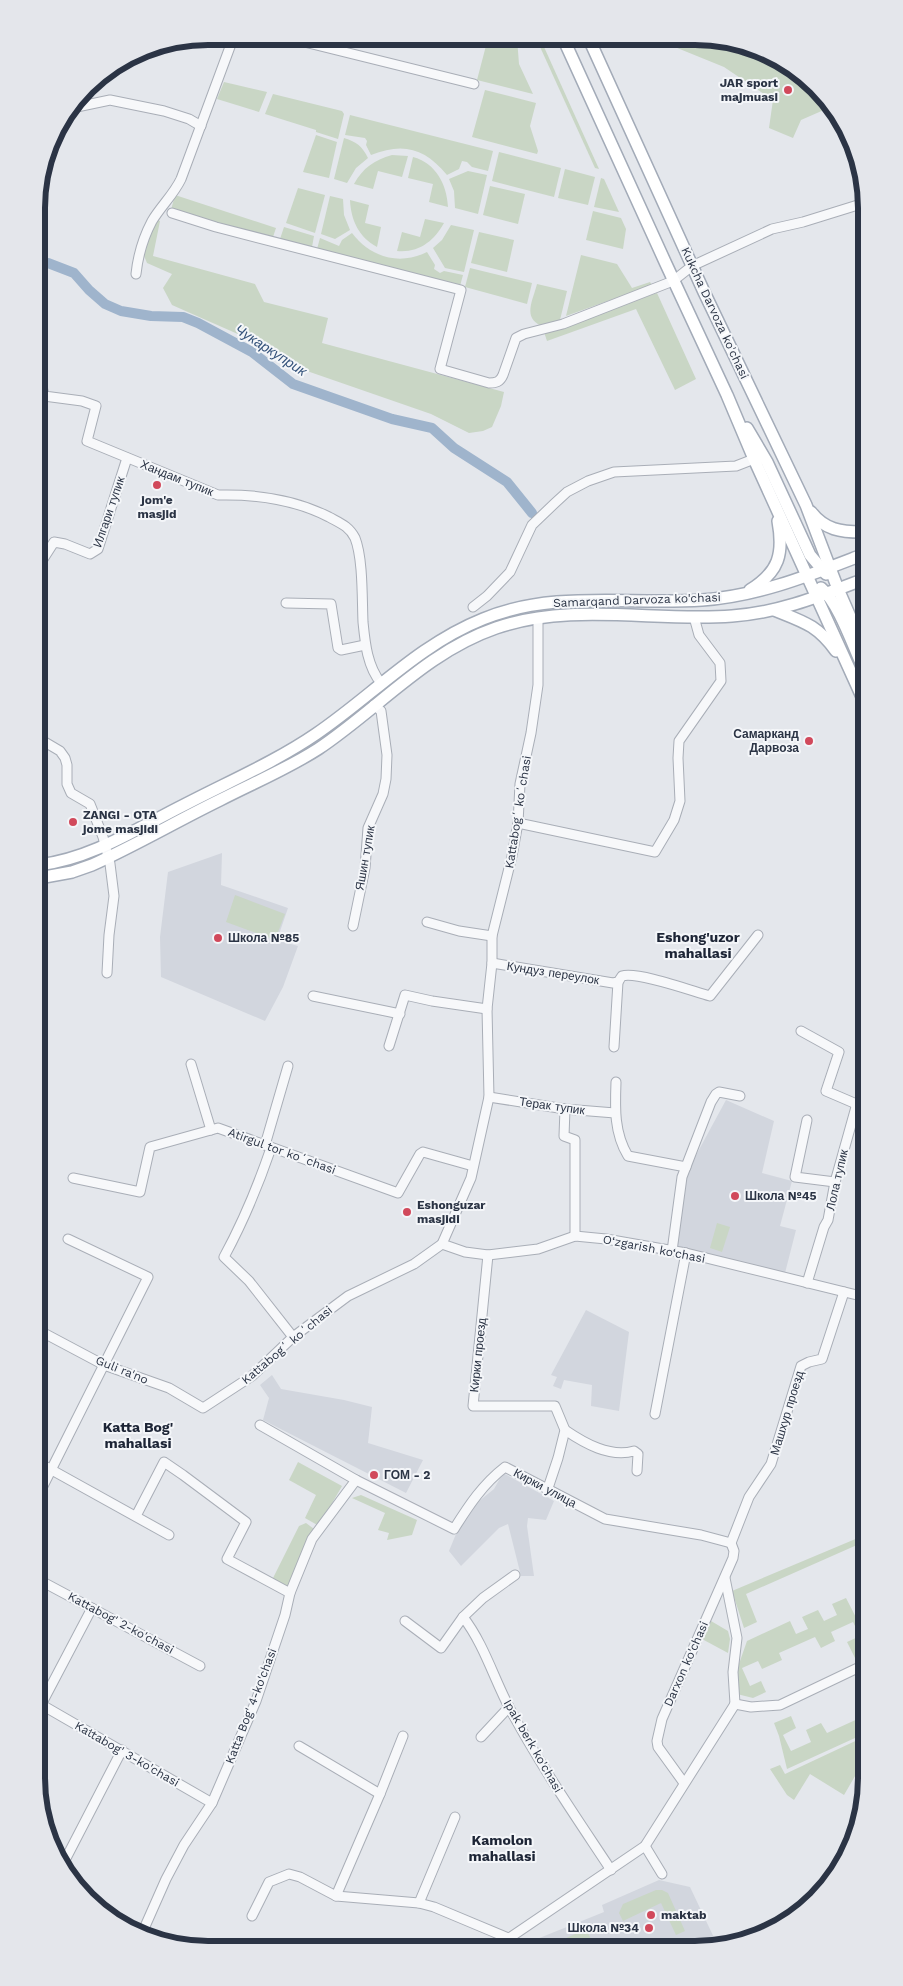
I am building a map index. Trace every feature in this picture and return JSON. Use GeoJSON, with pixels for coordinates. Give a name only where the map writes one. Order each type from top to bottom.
{"type":"FeatureCollection","features":[{"type":"Feature","properties":{"kind":"main road","name":"Kukcha Darvoza ko'chasi"},"geometry":{"type":"LineString","coordinates":[[566,45],[727,395],[807,576],[822,595]]}},
{"type":"Feature","properties":{"kind":"main road","name":"Kukcha Darvoza ko'chasi"},"geometry":{"type":"LineString","coordinates":[[592,45],[692,266],[806,505],[826,568],[838,589],[858,635]]}},
{"type":"Feature","properties":{"kind":"main road"},"geometry":{"type":"LineString","coordinates":[[727,395],[768,462],[810,555],[826,568]]}},
{"type":"Feature","properties":{"kind":"main road"},"geometry":{"type":"LineString","coordinates":[[806,505],[817,519],[831,529],[842,532],[858,532]]}},
{"type":"Feature","properties":{"kind":"main road"},"geometry":{"type":"LineString","coordinates":[[737,596],[764,582],[778,561],[780,538],[776,507]]}},
{"type":"Feature","properties":{"kind":"main road","name":"Samarqand Darvoza ko'chasi"},"geometry":{"type":"LineString","coordinates":[[45,864],[68,859],[105,845],[263,765],[315,735],[381,683],[442,639],[472,623],[505,610],[539,603],[567,601],[668,601],[737,596],[768,589],[858,556]]}},
{"type":"Feature","properties":{"kind":"main road","name":"Samarqand Darvoza ko'chasi"},"geometry":{"type":"LineString","coordinates":[[45,877],[72,872],[108,858],[269,777],[322,747],[417,671],[451,648],[496,628],[538,619],[575,615],[694,618],[732,616],[774,610],[858,582]]}},
{"type":"Feature","properties":{"kind":"main road"},"geometry":{"type":"LineString","coordinates":[[822,595],[848,667],[858,688]]}},
{"type":"Feature","properties":{"kind":"main road"},"geometry":{"type":"LineString","coordinates":[[822,595],[837,609],[858,659]]}},
{"type":"Feature","properties":{"kind":"main road"},"geometry":{"type":"LineString","coordinates":[[668,601],[663,603],[660,609],[662,615],[668,617]]}},
{"type":"Feature","properties":{"kind":"main road"},"geometry":{"type":"LineString","coordinates":[[774,610],[806,622],[821,632],[848,667]]}},
{"type":"Feature","properties":{"kind":"main road"},"geometry":{"type":"LineString","coordinates":[[263,765],[269,777]]}},
{"type":"Feature","properties":{"kind":"street"},"geometry":{"type":"LineString","coordinates":[[136,274],[138,252],[152,220],[182,179],[231,45]]}},
{"type":"Feature","properties":{"kind":"street"},"geometry":{"type":"LineString","coordinates":[[316,45],[474,84]]}},
{"type":"Feature","properties":{"kind":"street"},"geometry":{"type":"LineString","coordinates":[[81,106],[110,100],[164,111],[188,119],[201,126]]}},
{"type":"Feature","properties":{"kind":"street"},"geometry":{"type":"LineString","coordinates":[[172,213],[225,229],[461,290],[440,369],[489,383],[500,381],[516,338],[524,334],[563,324],[673,281],[692,266],[772,229],[803,222],[858,205]]}},
{"type":"Feature","properties":{"kind":"street","name":"Хандам тупик"},"geometry":{"type":"LineString","coordinates":[[45,396],[95,405],[96,409],[86,440],[127,458],[218,495],[272,497],[298,504],[348,527],[358,548],[365,645],[375,676],[381,683]]}},
{"type":"Feature","properties":{"kind":"street","name":"Илгари тупик"},"geometry":{"type":"LineString","coordinates":[[45,556],[54,542],[65,544],[90,554],[98,550],[127,458]]}},
{"type":"Feature","properties":{"kind":"street"},"geometry":{"type":"LineString","coordinates":[[473,607],[487,596],[510,572],[532,525],[567,492],[588,481],[614,472],[736,466],[754,459]]}},
{"type":"Feature","properties":{"kind":"street"},"geometry":{"type":"LineString","coordinates":[[286,603],[330,604],[338,648],[341,650],[365,645]]}},
{"type":"Feature","properties":{"kind":"street"},"geometry":{"type":"LineString","coordinates":[[518,823],[654,852],[674,820],[680,802],[679,741],[721,681],[720,664],[699,635],[694,618]]}},
{"type":"Feature","properties":{"kind":"street","name":"Kattabogʻ koʻchasi"},"geometry":{"type":"LineString","coordinates":[[203,1408],[252,1376],[293,1337],[348,1296],[414,1264],[442,1244],[471,1178],[489,1097],[487,1009],[492,963],[492,936],[512,856],[518,823],[520,784],[526,764],[538,686],[538,619]]}},
{"type":"Feature","properties":{"kind":"street","name":"Яшин тупик"},"geometry":{"type":"LineString","coordinates":[[353,926],[365,868],[368,828],[383,794],[387,773],[387,755],[381,711],[374,705]]}},
{"type":"Feature","properties":{"kind":"street"},"geometry":{"type":"LineString","coordinates":[[45,742],[60,751],[65,758],[67,784],[71,793],[90,804],[105,845],[114,896],[108,936],[107,973]]}},
{"type":"Feature","properties":{"kind":"street"},"geometry":{"type":"LineString","coordinates":[[427,922],[459,931],[492,936]]}},
{"type":"Feature","properties":{"kind":"street","name":"Кундуз переулок"},"geometry":{"type":"LineString","coordinates":[[492,963],[613,983],[618,982],[622,976],[626,975],[648,978],[710,996],[758,935]]}},
{"type":"Feature","properties":{"kind":"street"},"geometry":{"type":"LineString","coordinates":[[614,1047],[618,982]]}},
{"type":"Feature","properties":{"kind":"street"},"geometry":{"type":"LineString","coordinates":[[389,1046],[405,995],[487,1009]]}},
{"type":"Feature","properties":{"kind":"street"},"geometry":{"type":"LineString","coordinates":[[313,996],[400,1014]]}},
{"type":"Feature","properties":{"kind":"street","name":"Лола тупик"},"geometry":{"type":"LineString","coordinates":[[802,1031],[839,1052],[840,1054],[826,1091],[856,1104],[835,1182],[828,1220],[824,1227],[807,1283]]}},
{"type":"Feature","properties":{"kind":"street"},"geometry":{"type":"LineString","coordinates":[[191,1064],[211,1130]]}},
{"type":"Feature","properties":{"kind":"street"},"geometry":{"type":"LineString","coordinates":[[288,1066],[258,1186],[242,1225],[224,1257],[249,1281],[293,1337]]}},
{"type":"Feature","properties":{"kind":"street"},"geometry":{"type":"LineString","coordinates":[[616,1082],[615,1113],[617,1129],[628,1156],[686,1167]]}},
{"type":"Feature","properties":{"kind":"street"},"geometry":{"type":"LineString","coordinates":[[672,1251],[682,1177],[716,1094],[723,1092],[740,1096]]}},
{"type":"Feature","properties":{"kind":"street","name":"Терак тупик"},"geometry":{"type":"LineString","coordinates":[[489,1097],[565,1109],[615,1113]]}},
{"type":"Feature","properties":{"kind":"street"},"geometry":{"type":"LineString","coordinates":[[565,1109],[564,1136],[575,1140],[575,1236]]}},
{"type":"Feature","properties":{"kind":"street"},"geometry":{"type":"LineString","coordinates":[[807,1120],[795,1177],[835,1182]]}},
{"type":"Feature","properties":{"kind":"street","name":"Atirgul tor koʻchasi"},"geometry":{"type":"LineString","coordinates":[[73,1178],[140,1192],[150,1147],[218,1128],[398,1193],[420,1154],[423,1152],[473,1166]]}},
{"type":"Feature","properties":{"kind":"street","name":"O‘zgarish ko‘chasi"},"geometry":{"type":"LineString","coordinates":[[442,1244],[465,1252],[488,1255],[538,1249],[575,1236],[627,1242],[686,1253],[858,1295]]}},
{"type":"Feature","properties":{"kind":"street"},"geometry":{"type":"LineString","coordinates":[[45,1482],[148,1277],[68,1239]]}},
{"type":"Feature","properties":{"kind":"street"},"geometry":{"type":"LineString","coordinates":[[655,1414],[686,1253]]}},
{"type":"Feature","properties":{"kind":"street","name":"Кирки проезд"},"geometry":{"type":"LineString","coordinates":[[488,1255],[473,1406],[555,1406],[565,1430]]}},
{"type":"Feature","properties":{"kind":"street","name":"Машхур проезд"},"geometry":{"type":"LineString","coordinates":[[731,1543],[750,1496],[771,1464],[801,1366],[822,1359],[844,1292]]}},
{"type":"Feature","properties":{"kind":"street","name":"Guli ra'no"},"geometry":{"type":"LineString","coordinates":[[45,1335],[104,1365],[169,1388],[203,1408]]}},
{"type":"Feature","properties":{"kind":"street","name":"Кирки улица"},"geometry":{"type":"LineString","coordinates":[[260,1425],[356,1480],[454,1529],[478,1492],[505,1467],[605,1519],[701,1535],[731,1543]]}},
{"type":"Feature","properties":{"kind":"street"},"geometry":{"type":"LineString","coordinates":[[548,1488],[565,1430],[578,1439],[609,1452],[626,1453],[634,1451],[638,1454],[637,1471]]}},
{"type":"Feature","properties":{"kind":"street"},"geometry":{"type":"LineString","coordinates":[[136,1516],[164,1462],[183,1474],[246,1522],[227,1559],[290,1593]]}},
{"type":"Feature","properties":{"kind":"street"},"geometry":{"type":"LineString","coordinates":[[45,1466],[169,1534]]}},
{"type":"Feature","properties":{"kind":"street","name":"Katta Bog' 4-ko'chasi"},"geometry":{"type":"LineString","coordinates":[[145,1928],[175,1862],[212,1803],[256,1701],[285,1615],[290,1593],[312,1539],[356,1480]]}},
{"type":"Feature","properties":{"kind":"street","name":"Darxon ko'chasi"},"geometry":{"type":"LineString","coordinates":[[684,1783],[658,1747],[658,1735],[662,1719],[725,1578],[734,1554],[731,1543]]}},
{"type":"Feature","properties":{"kind":"street"},"geometry":{"type":"LineString","coordinates":[[405,1621],[441,1648],[463,1617],[483,1598],[515,1575]]}},
{"type":"Feature","properties":{"kind":"street"},"geometry":{"type":"LineString","coordinates":[[504,1941],[645,1846],[735,1704],[734,1672],[737,1638],[725,1578]]}},
{"type":"Feature","properties":{"kind":"street","name":"Kattabog' 2-ko'chasi"},"geometry":{"type":"LineString","coordinates":[[45,1583],[200,1666]]}},
{"type":"Feature","properties":{"kind":"street"},"geometry":{"type":"LineString","coordinates":[[45,1698],[92,1608]]}},
{"type":"Feature","properties":{"kind":"street","name":"Ipak berk ko'chasi"},"geometry":{"type":"LineString","coordinates":[[463,1617],[473,1630],[509,1708],[548,1775],[611,1870]]}},
{"type":"Feature","properties":{"kind":"street"},"geometry":{"type":"LineString","coordinates":[[735,1704],[751,1707],[780,1705],[858,1668]]}},
{"type":"Feature","properties":{"kind":"street","name":"Kattabog' 3-ko'chasi"},"geometry":{"type":"LineString","coordinates":[[45,1706],[212,1803]]}},
{"type":"Feature","properties":{"kind":"street"},"geometry":{"type":"LineString","coordinates":[[481,1737],[509,1708]]}},
{"type":"Feature","properties":{"kind":"street"},"geometry":{"type":"LineString","coordinates":[[336,1896],[403,1736]]}},
{"type":"Feature","properties":{"kind":"street"},"geometry":{"type":"LineString","coordinates":[[299,1746],[380,1794]]}},
{"type":"Feature","properties":{"kind":"street"},"geometry":{"type":"LineString","coordinates":[[66,1858],[122,1750]]}},
{"type":"Feature","properties":{"kind":"street"},"geometry":{"type":"LineString","coordinates":[[419,1903],[455,1817]]}},
{"type":"Feature","properties":{"kind":"street"},"geometry":{"type":"LineString","coordinates":[[645,1846],[662,1874]]}},
{"type":"Feature","properties":{"kind":"street"},"geometry":{"type":"LineString","coordinates":[[252,1916],[269,1882],[283,1876],[294,1875],[336,1896],[419,1903],[434,1907],[508,1938]]}},
{"type":"Feature","properties":{"kind":"shaded area","name":"Школа №85"},"geometry":{"type":"Polygon","coordinates":[[[222,853],[221,885],[288,908],[277,940],[298,946],[283,987],[265,1021],[161,977],[160,937],[168,872],[222,853]]]}},
{"type":"Feature","properties":{"kind":"shaded area","name":"Школа №45"},"geometry":{"type":"Polygon","coordinates":[[[726,1100],[774,1121],[762,1173],[792,1181],[780,1226],[796,1230],[785,1273],[675,1246],[684,1173],[688,1170],[726,1100]]]}},
{"type":"Feature","properties":{"kind":"shaded area"},"geometry":{"type":"Polygon","coordinates":[[[586,1310],[629,1332],[619,1411],[591,1406],[592,1385],[564,1380],[561,1389],[553,1386],[557,1377],[551,1375],[586,1310]]]}},
{"type":"Feature","properties":{"kind":"shaded area"},"geometry":{"type":"Polygon","coordinates":[[[272,1375],[281,1389],[372,1407],[368,1443],[423,1460],[406,1493],[263,1420],[269,1398],[260,1385],[272,1375]]]}},
{"type":"Feature","properties":{"kind":"shaded area"},"geometry":{"type":"Polygon","coordinates":[[[503,1473],[554,1501],[546,1520],[528,1518],[527,1526],[534,1576],[521,1576],[508,1524],[499,1528],[461,1566],[449,1551],[456,1534],[478,1502],[494,1489],[503,1473]]]}},
{"type":"Feature","properties":{"kind":"shaded area","name":"maktab"},"geometry":{"type":"Polygon","coordinates":[[[659,1880],[690,1887],[715,1940],[532,1941],[604,1912],[602,1905],[659,1880]]]}},
{"type":"Feature","properties":{"kind":"green space"},"geometry":{"type":"Polygon","coordinates":[[[486,45],[518,45],[519,64],[533,94],[477,80],[486,45]]]}},
{"type":"Feature","properties":{"kind":"green space"},"geometry":{"type":"Polygon","coordinates":[[[539,45],[543,45],[599,169],[595,168],[539,45]]]}},
{"type":"Feature","properties":{"kind":"green space","name":"JAR sport majmuasi"},"geometry":{"type":"Polygon","coordinates":[[[670,45],[706,45],[748,54],[777,67],[794,79],[825,110],[801,120],[793,138],[769,128],[773,100],[724,67],[670,45]]]}},
{"type":"Feature","properties":{"kind":"green space"},"geometry":{"type":"Polygon","coordinates":[[[224,82],[267,92],[259,112],[217,99],[224,82]]]}},
{"type":"Feature","properties":{"kind":"green space"},"geometry":{"type":"Polygon","coordinates":[[[485,90],[536,103],[530,126],[538,151],[537,154],[472,137],[485,90]]]}},
{"type":"Feature","properties":{"kind":"green space"},"geometry":{"type":"Polygon","coordinates":[[[273,94],[342,111],[344,114],[338,139],[265,114],[273,94]]]}},
{"type":"Feature","properties":{"kind":"green space"},"geometry":{"type":"Polygon","coordinates":[[[350,115],[493,151],[488,171],[472,167],[467,162],[462,161],[459,169],[447,175],[422,153],[403,148],[371,155],[365,138],[345,135],[350,115]]]}},
{"type":"Feature","properties":{"kind":"green space"},"geometry":{"type":"Polygon","coordinates":[[[316,135],[337,142],[329,178],[303,172],[316,135]]]}},
{"type":"Feature","properties":{"kind":"green space"},"geometry":{"type":"Polygon","coordinates":[[[344,138],[359,145],[368,158],[356,168],[347,183],[334,179],[344,138]]]}},
{"type":"Feature","properties":{"kind":"green space"},"geometry":{"type":"Polygon","coordinates":[[[499,152],[561,168],[554,197],[492,181],[499,152]]]}},
{"type":"Feature","properties":{"kind":"green space"},"geometry":{"type":"Polygon","coordinates":[[[392,155],[408,156],[402,177],[378,171],[373,189],[354,184],[361,173],[370,165],[392,155]]]}},
{"type":"Feature","properties":{"kind":"green space"},"geometry":{"type":"Polygon","coordinates":[[[413,157],[428,164],[439,176],[443,183],[448,207],[429,202],[433,184],[408,178],[413,157]]]}},
{"type":"Feature","properties":{"kind":"green space"},"geometry":{"type":"Polygon","coordinates":[[[565,169],[595,177],[588,205],[558,198],[565,169]]]}},
{"type":"Feature","properties":{"kind":"green space"},"geometry":{"type":"Polygon","coordinates":[[[468,171],[487,175],[478,214],[455,208],[454,191],[449,179],[468,171]]]}},
{"type":"Feature","properties":{"kind":"green space"},"geometry":{"type":"Polygon","coordinates":[[[601,178],[604,179],[619,212],[594,207],[601,178]]]}},
{"type":"Feature","properties":{"kind":"green space"},"geometry":{"type":"Polygon","coordinates":[[[490,186],[525,194],[518,224],[483,215],[490,186]]]}},
{"type":"Feature","properties":{"kind":"green space"},"geometry":{"type":"Polygon","coordinates":[[[298,188],[325,195],[315,233],[286,223],[298,188]]]}},
{"type":"Feature","properties":{"kind":"green space"},"geometry":{"type":"Polygon","coordinates":[[[175,195],[276,228],[273,237],[171,210],[175,195]]]}},
{"type":"Feature","properties":{"kind":"green space"},"geometry":{"type":"Polygon","coordinates":[[[330,196],[343,199],[344,215],[350,230],[335,239],[321,234],[330,196]]]}},
{"type":"Feature","properties":{"kind":"green space"},"geometry":{"type":"Polygon","coordinates":[[[350,200],[369,205],[365,223],[381,227],[377,247],[365,238],[357,228],[352,215],[350,200]]]}},
{"type":"Feature","properties":{"kind":"green space"},"geometry":{"type":"Polygon","coordinates":[[[593,211],[621,218],[626,229],[623,249],[586,240],[593,211]]]}},
{"type":"Feature","properties":{"kind":"green space"},"geometry":{"type":"Polygon","coordinates":[[[155,219],[160,221],[153,256],[255,284],[264,302],[328,318],[322,343],[504,392],[501,406],[492,427],[483,431],[469,433],[431,414],[307,371],[240,335],[172,305],[163,288],[172,274],[147,263],[142,251],[155,219]]]}},
{"type":"Feature","properties":{"kind":"green space"},"geometry":{"type":"Polygon","coordinates":[[[425,219],[444,223],[431,240],[419,248],[397,251],[402,232],[420,237],[425,219]]]}},
{"type":"Feature","properties":{"kind":"green space"},"geometry":{"type":"Polygon","coordinates":[[[451,225],[474,230],[464,272],[445,268],[433,248],[442,240],[451,225]]]}},
{"type":"Feature","properties":{"kind":"green space"},"geometry":{"type":"Polygon","coordinates":[[[284,227],[314,236],[312,247],[280,239],[284,227]]]}},
{"type":"Feature","properties":{"kind":"green space"},"geometry":{"type":"Polygon","coordinates":[[[479,232],[514,240],[507,272],[471,263],[479,232]]]}},
{"type":"Feature","properties":{"kind":"green space"},"geometry":{"type":"Polygon","coordinates":[[[352,233],[367,248],[386,257],[406,258],[427,252],[435,265],[434,269],[440,273],[444,271],[463,275],[460,286],[317,249],[320,238],[339,246],[342,240],[352,233]]]}},
{"type":"Feature","properties":{"kind":"green space"},"geometry":{"type":"Polygon","coordinates":[[[581,255],[617,264],[632,288],[650,282],[652,285],[566,316],[581,255]]]}},
{"type":"Feature","properties":{"kind":"green space"},"geometry":{"type":"Polygon","coordinates":[[[470,268],[532,283],[527,304],[465,287],[470,268]]]}},
{"type":"Feature","properties":{"kind":"green space"},"geometry":{"type":"Polygon","coordinates":[[[537,284],[567,291],[560,320],[542,326],[532,318],[530,308],[537,284]]]}},
{"type":"Feature","properties":{"kind":"green space"},"geometry":{"type":"Polygon","coordinates":[[[657,293],[696,379],[675,390],[636,309],[547,341],[544,332],[657,293]]]}},
{"type":"Feature","properties":{"kind":"green space"},"geometry":{"type":"Polygon","coordinates":[[[235,895],[285,914],[275,940],[226,922],[235,895]]]}},
{"type":"Feature","properties":{"kind":"green space"},"geometry":{"type":"Polygon","coordinates":[[[717,1223],[730,1227],[722,1252],[710,1248],[717,1223]]]}},
{"type":"Feature","properties":{"kind":"green space"},"geometry":{"type":"Polygon","coordinates":[[[298,1462],[342,1486],[319,1526],[305,1518],[316,1495],[289,1480],[298,1462]]]}},
{"type":"Feature","properties":{"kind":"green space"},"geometry":{"type":"Polygon","coordinates":[[[361,1495],[417,1520],[412,1535],[387,1540],[389,1533],[378,1530],[385,1513],[352,1498],[361,1495]]]}},
{"type":"Feature","properties":{"kind":"green space"},"geometry":{"type":"Polygon","coordinates":[[[306,1523],[314,1529],[286,1589],[271,1582],[299,1526],[306,1523]]]}},
{"type":"Feature","properties":{"kind":"green space"},"geometry":{"type":"Polygon","coordinates":[[[858,1538],[858,1545],[746,1594],[757,1622],[744,1628],[732,1591],[858,1538]]]}},
{"type":"Feature","properties":{"kind":"green space"},"geometry":{"type":"Polygon","coordinates":[[[846,1598],[858,1621],[858,1632],[853,1622],[831,1632],[835,1641],[821,1648],[815,1637],[779,1653],[782,1660],[762,1669],[758,1661],[742,1668],[750,1686],[761,1681],[766,1692],[753,1698],[737,1694],[733,1681],[747,1641],[790,1621],[796,1634],[808,1629],[802,1617],[818,1610],[824,1621],[837,1615],[832,1604],[846,1598]]]}},
{"type":"Feature","properties":{"kind":"green space"},"geometry":{"type":"Polygon","coordinates":[[[711,1621],[728,1631],[730,1639],[728,1653],[702,1639],[711,1621]]]}},
{"type":"Feature","properties":{"kind":"green space"},"geometry":{"type":"Polygon","coordinates":[[[858,1637],[858,1659],[856,1660],[847,1642],[858,1637]]]}},
{"type":"Feature","properties":{"kind":"green space"},"geometry":{"type":"Polygon","coordinates":[[[791,1716],[796,1728],[783,1735],[791,1751],[811,1742],[806,1730],[821,1723],[827,1733],[858,1719],[858,1737],[787,1769],[774,1723],[791,1716]]]}},
{"type":"Feature","properties":{"kind":"green space"},"geometry":{"type":"Polygon","coordinates":[[[858,1740],[858,1771],[844,1795],[810,1774],[794,1800],[787,1795],[770,1769],[780,1765],[785,1774],[858,1740]]]}},
{"type":"Feature","properties":{"kind":"green space"},"geometry":{"type":"Polygon","coordinates":[[[656,1890],[668,1893],[685,1931],[676,1935],[661,1903],[623,1921],[619,1913],[623,1904],[656,1890]]]}},
{"type":"Feature","properties":{"kind":"green space"},"geometry":{"type":"Polygon","coordinates":[[[586,1929],[592,1941],[560,1941],[586,1929]]]}},
{"type":"Feature","properties":{"kind":"waterway","name":"Чукаркуприк"},"geometry":{"type":"LineString","coordinates":[[45,263],[74,273],[105,304],[121,311],[151,316],[183,317],[252,352],[293,384],[392,419],[432,428],[454,448],[507,482],[532,513]]}},
{"type":"Feature","properties":{"kind":"place","name":"JAR sport majmuasi"},"geometry":{"type":"Point","coordinates":[788,90]}},
{"type":"Feature","properties":{"kind":"place","name":"jom'e masjid"},"geometry":{"type":"Point","coordinates":[157,485]}},
{"type":"Feature","properties":{"kind":"place","name":"Самарканд Дарвоза"},"geometry":{"type":"Point","coordinates":[809,741]}},
{"type":"Feature","properties":{"kind":"place","name":"ZANGI - OTA jome masjidi"},"geometry":{"type":"Point","coordinates":[73,822]}},
{"type":"Feature","properties":{"kind":"place","name":"Школа №85"},"geometry":{"type":"Point","coordinates":[218,938]}},
{"type":"Feature","properties":{"kind":"place","name":"Школа №45"},"geometry":{"type":"Point","coordinates":[735,1196]}},
{"type":"Feature","properties":{"kind":"place","name":"Eshonguzar masjidi"},"geometry":{"type":"Point","coordinates":[407,1212]}},
{"type":"Feature","properties":{"kind":"place","name":"ГОМ - 2"},"geometry":{"type":"Point","coordinates":[374,1475]}},
{"type":"Feature","properties":{"kind":"place","name":"maktab"},"geometry":{"type":"Point","coordinates":[651,1915]}},
{"type":"Feature","properties":{"kind":"place","name":"Школа №34"},"geometry":{"type":"Point","coordinates":[649,1928]}},
{"type":"Feature","properties":{"kind":"district","name":"Eshong'uzor mahallasi"},"geometry":{"type":"Point","coordinates":[698,946]}},
{"type":"Feature","properties":{"kind":"district","name":"Katta Bog' mahallasi"},"geometry":{"type":"Point","coordinates":[138,1435]}},
{"type":"Feature","properties":{"kind":"district","name":"Kamolon mahallasi"},"geometry":{"type":"Point","coordinates":[502,1848]}}]}
